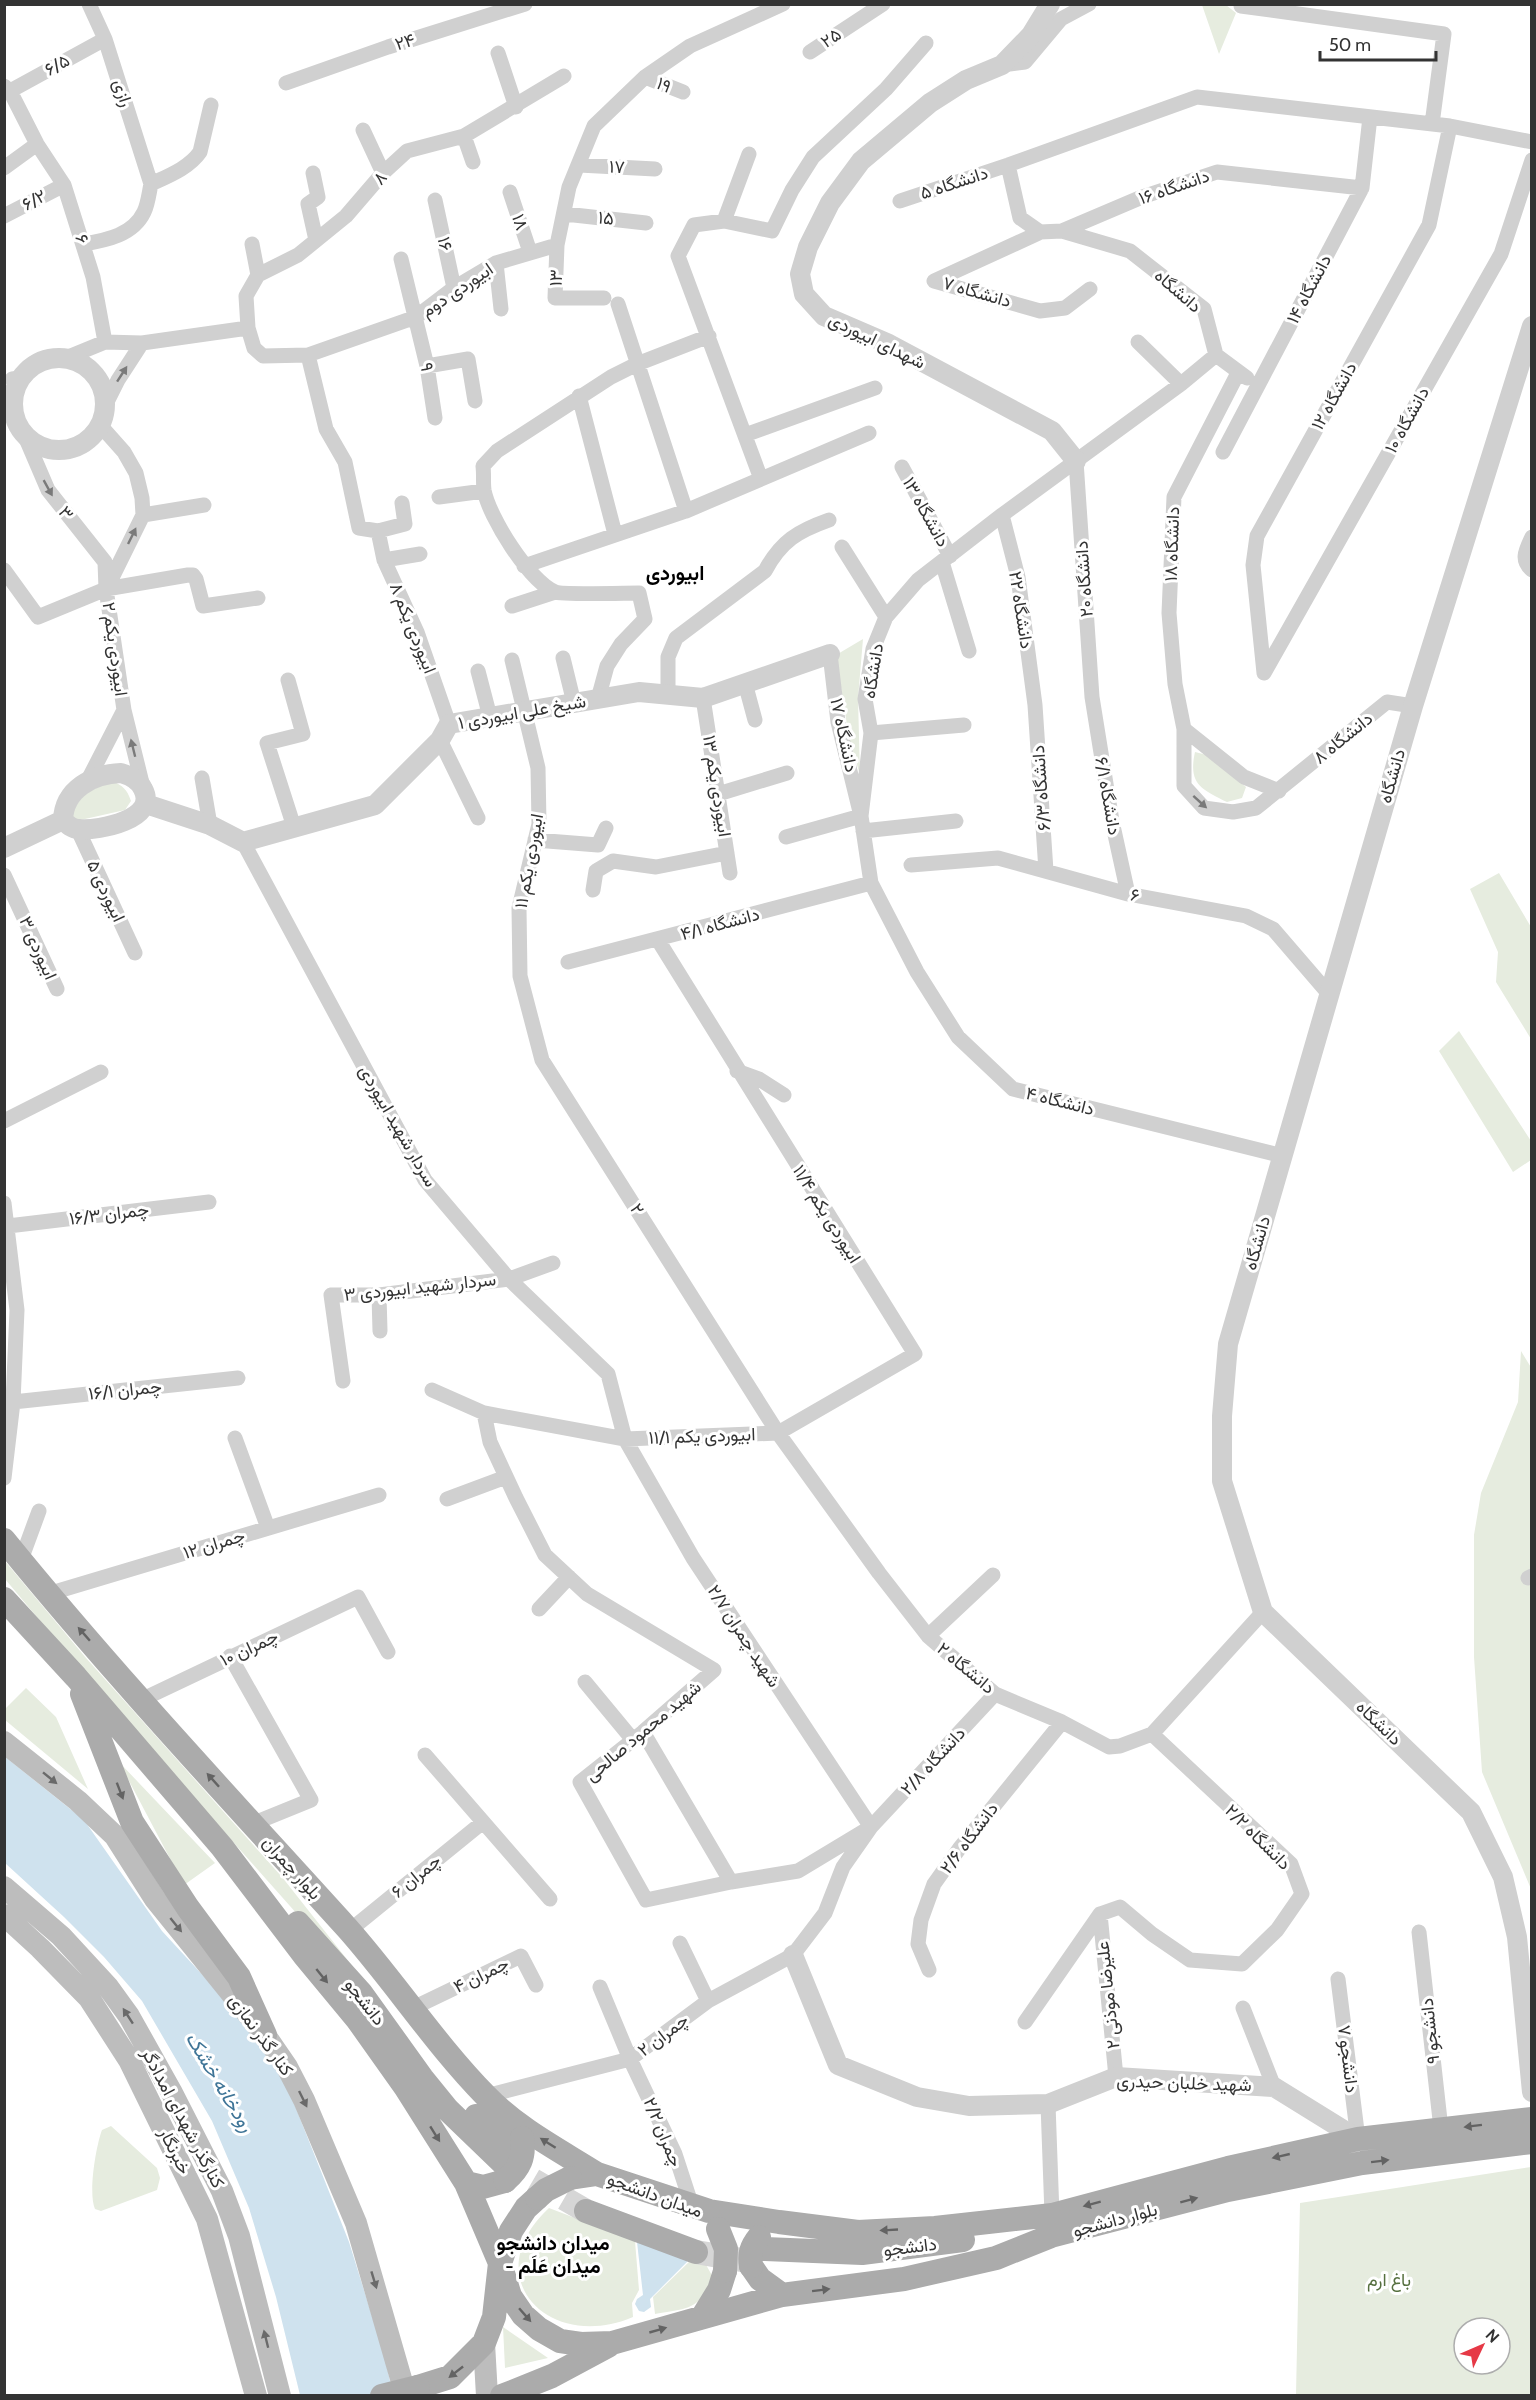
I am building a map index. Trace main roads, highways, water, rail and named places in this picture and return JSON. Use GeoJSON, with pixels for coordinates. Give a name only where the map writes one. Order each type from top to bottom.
{"type":"FeatureCollection","features":[{"type":"Feature","properties":{"kind":"main road","name":"بلوار چمران"},"geometry":{"type":"LineString","coordinates":[[4,1540],[141,1700],[349,1931],[486,2096],[512,2151],[597,2174]]}},
{"type":"Feature","properties":{"kind":"main road"},"geometry":{"type":"LineString","coordinates":[[4,1599],[76,1677],[222,1847],[304,1955],[357,2019],[406,2088],[466,2183],[500,2263],[510,2296],[523,2315],[539,2330],[560,2341],[571,2343],[612,2343],[703,2316]]}},
{"type":"Feature","properties":{"kind":"main road"},"geometry":{"type":"LineString","coordinates":[[76,1677],[132,1822],[188,1908],[239,1977],[265,2036]]}},
{"type":"Feature","properties":{"kind":"main road","name":"کنار گذر نمازی"},"geometry":{"type":"LineString","coordinates":[[4,1742],[78,1801],[115,1836],[155,1899],[265,2036],[287,2067],[304,2100],[356,2223],[412,2391]]}},
{"type":"Feature","properties":{"kind":"main road","name":"دانشجو"},"geometry":{"type":"LineString","coordinates":[[252,1824],[304,1902],[373,1989],[432,2069],[461,2103],[512,2151]]}},
{"type":"Feature","properties":{"kind":"main road","name":"دانشجو"},"geometry":{"type":"LineString","coordinates":[[222,1847],[297,1921],[361,1993],[448,2110],[512,2151]]}},
{"type":"Feature","properties":{"kind":"main road","name":"کنارگذر شهدای امدادگر"},"geometry":{"type":"LineString","coordinates":[[4,1887],[61,1936],[108,1987],[129,2016],[171,2091],[222,2191],[239,2236],[280,2396]]}},
{"type":"Feature","properties":{"kind":"main road","name":"خبرنگار"},"geometry":{"type":"LineString","coordinates":[[4,1916],[40,1948],[88,1998],[129,2060],[207,2219],[256,2396]]}},
{"type":"Feature","properties":{"kind":"main road","name":"بلوار دانشجو"},"geometry":{"type":"LineString","coordinates":[[703,2316],[782,2295],[904,2279],[996,2258],[1051,2226],[1228,2169],[1358,2139],[1532,2119]]}},
{"type":"Feature","properties":{"kind":"main road","name":"بلوار دانشجو"},"geometry":{"type":"LineString","coordinates":[[703,2227],[778,2223],[858,2232],[945,2227],[1051,2226],[1340,2168],[1532,2142]]}},
{"type":"Feature","properties":{"kind":"main road"},"geometry":{"type":"LineString","coordinates":[[466,2183],[483,2187],[512,2151]]}},
{"type":"Feature","properties":{"kind":"main road","name":"میدان دانشجو"},"geometry":{"type":"LineString","coordinates":[[484,2343],[494,2317],[500,2263],[511,2232],[525,2208],[546,2190],[570,2178],[597,2174],[703,2227],[726,2249],[725,2271],[719,2290],[703,2316]]}},
{"type":"Feature","properties":{"kind":"main road"},"geometry":{"type":"LineString","coordinates":[[591,2206],[703,2227]]}},
{"type":"Feature","properties":{"kind":"main road"},"geometry":{"type":"LineString","coordinates":[[778,2223],[760,2254],[760,2279],[782,2295]]}},
{"type":"Feature","properties":{"kind":"main road","name":"دانشجو"},"geometry":{"type":"LineString","coordinates":[[760,2254],[861,2266],[992,2248],[1051,2226]]}},
{"type":"Feature","properties":{"kind":"main road"},"geometry":{"type":"LineString","coordinates":[[382,2396],[412,2391],[450,2377],[484,2343]]}},
{"type":"Feature","properties":{"kind":"main road"},"geometry":{"type":"LineString","coordinates":[[484,2343],[487,2396]]}},
{"type":"Feature","properties":{"kind":"main road"},"geometry":{"type":"LineString","coordinates":[[502,2396],[548,2386],[612,2343]]}},
{"type":"Feature","properties":{"kind":"water","name":"رودخانه خشک"},"geometry":{"type":"Polygon","coordinates":[[[4,1756],[84,1820],[162,1931],[232,2007],[280,2068],[349,2242],[385,2358],[393,2395],[300,2395],[276,2297],[249,2208],[212,2121],[142,2001],[104,1957],[5,1863],[4,1756]]]}},
{"type":"Feature","properties":{"kind":"water"},"geometry":{"type":"Polygon","coordinates":[[[637,2242],[690,2259],[650,2299],[651,2307],[644,2312],[639,2311],[635,2304],[637,2299],[643,2295],[637,2242]]]}},
{"type":"Feature","properties":{"kind":"tunnel"},"geometry":{"type":"LineString","coordinates":[[502,2162],[586,2211]]}},
{"type":"Feature","properties":{"kind":"tunnel"},"geometry":{"type":"LineString","coordinates":[[696,2252],[764,2264]]}},
{"type":"Feature","properties":{"kind":"district","name":"ابیوردی"},"geometry":{"type":"Point","coordinates":[675,573]}},
{"type":"Feature","properties":{"kind":"district","name":"میدان دانشجو - میدان عَلَم"},"geometry":{"type":"Point","coordinates":[553,2254]}},
{"type":"Feature","properties":{"kind":"park label","name":"باغ ارم"},"geometry":{"type":"Point","coordinates":[1389,2280]}}]}
